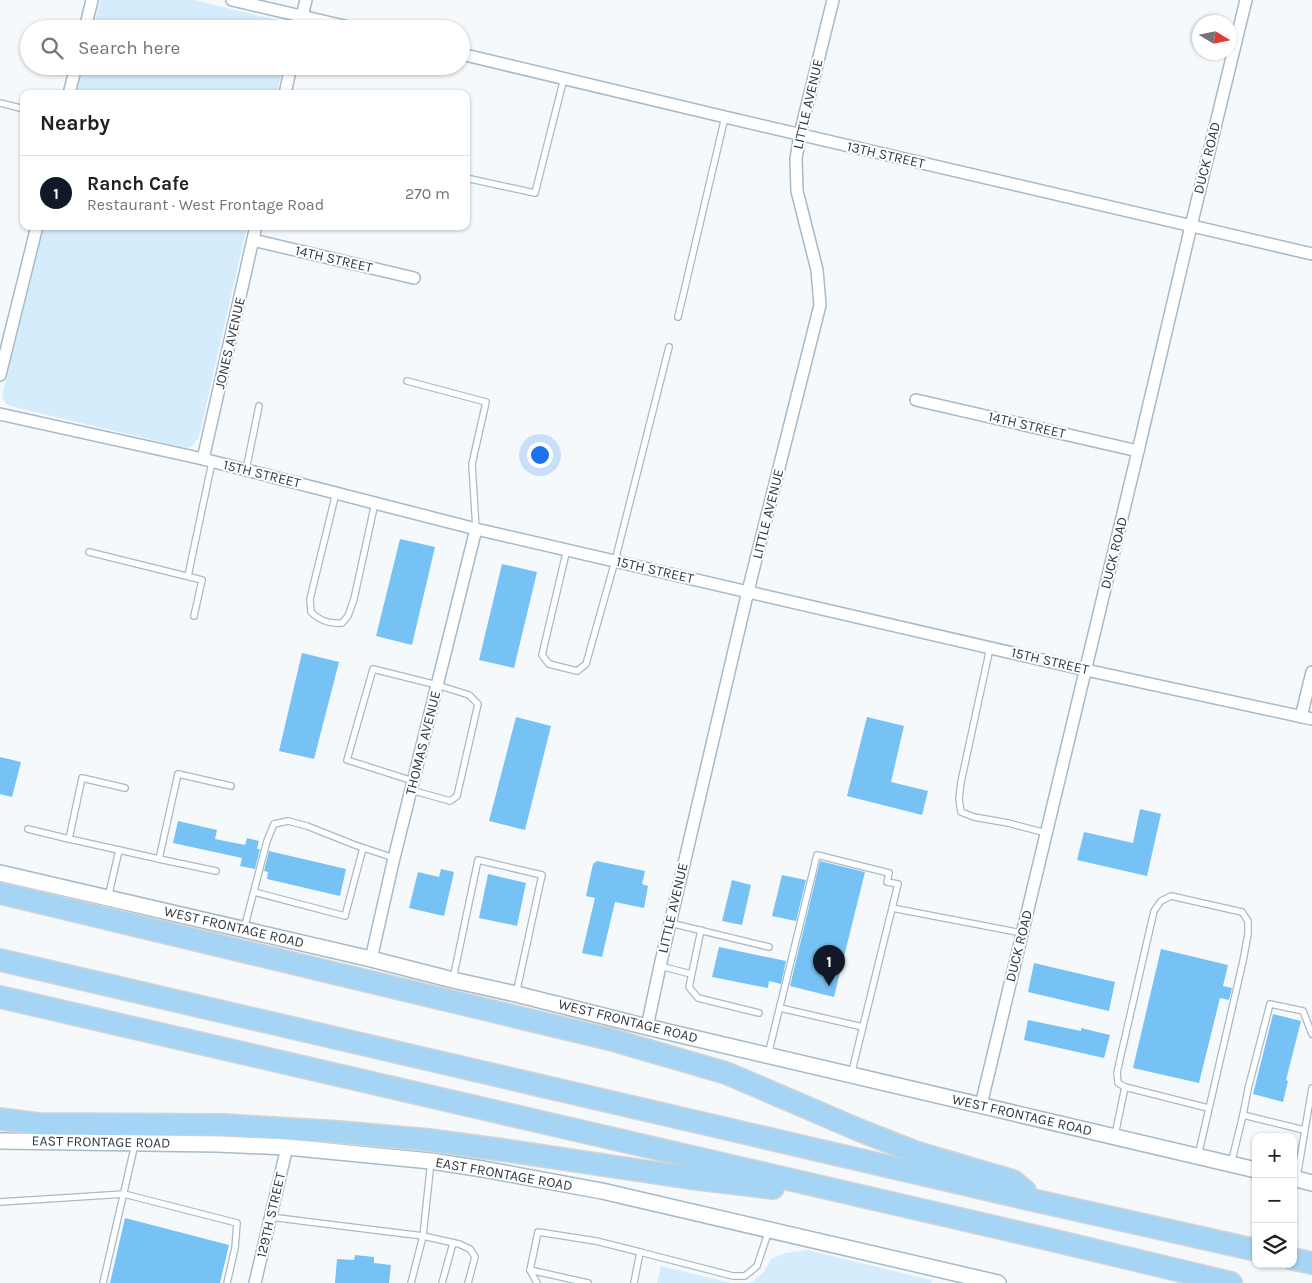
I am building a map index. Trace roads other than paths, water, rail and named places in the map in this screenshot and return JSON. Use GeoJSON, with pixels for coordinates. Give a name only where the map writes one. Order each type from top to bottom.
{"type":"FeatureCollection","features":[{"type":"Feature","properties":{"kind":"highway"},"geometry":{"type":"LineString","coordinates":[[0,893],[609,1038],[726,1073],[915,1152],[1013,1181],[1037,1201]]}},
{"type":"Feature","properties":{"kind":"highway"},"geometry":{"type":"LineString","coordinates":[[0,960],[1037,1201],[1252,1249]]}},
{"type":"Feature","properties":{"kind":"highway"},"geometry":{"type":"LineString","coordinates":[[0,997],[1231,1283]]}},
{"type":"Feature","properties":{"kind":"highway"},"geometry":{"type":"LineString","coordinates":[[0,1119],[38,1124],[225,1125],[339,1132],[438,1141],[690,1178],[823,1194],[838,1191]]}},
{"type":"Feature","properties":{"kind":"highway"},"geometry":{"type":"LineString","coordinates":[[1297,1260],[1312,1263]]}},
{"type":"Feature","properties":{"kind":"street"},"geometry":{"type":"LineString","coordinates":[[87,20],[92,0]]}},
{"type":"Feature","properties":{"kind":"street"},"geometry":{"type":"LineString","coordinates":[[232,0],[319,20]]}},
{"type":"Feature","properties":{"kind":"street"},"geometry":{"type":"LineString","coordinates":[[301,20],[306,0]]}},
{"type":"Feature","properties":{"kind":"street","name":"LITTLE AVENUE"},"geometry":{"type":"LineString","coordinates":[[647,1027],[748,591],[820,305],[817,270],[797,191],[796,159],[800,134],[833,0]]}},
{"type":"Feature","properties":{"kind":"street","name":"DUCK ROAD"},"geometry":{"type":"LineString","coordinates":[[981,1105],[1246,0]]}},
{"type":"Feature","properties":{"kind":"street","name":"13TH STREET"},"geometry":{"type":"LineString","coordinates":[[470,56],[1312,254]]}},
{"type":"Feature","properties":{"kind":"street"},"geometry":{"type":"LineString","coordinates":[[70,90],[74,75]]}},
{"type":"Feature","properties":{"kind":"street"},"geometry":{"type":"LineString","coordinates":[[286,90],[289,75]]}},
{"type":"Feature","properties":{"kind":"street"},"geometry":{"type":"LineString","coordinates":[[0,375],[5,337],[36,230]]}},
{"type":"Feature","properties":{"kind":"street","name":"JONES AVENUE"},"geometry":{"type":"LineString","coordinates":[[207,461],[255,230]]}},
{"type":"Feature","properties":{"kind":"street","name":"14TH STREET"},"geometry":{"type":"LineString","coordinates":[[253,240],[414,278]]}},
{"type":"Feature","properties":{"kind":"street","name":"14TH STREET"},"geometry":{"type":"LineString","coordinates":[[916,400],[1138,451]]}},
{"type":"Feature","properties":{"kind":"street","name":"15TH STREET"},"geometry":{"type":"LineString","coordinates":[[0,414],[246,470],[476,528],[990,648],[1307,718]]}},
{"type":"Feature","properties":{"kind":"street","name":"THOMAS AVENUE"},"geometry":{"type":"LineString","coordinates":[[371,959],[394,858],[476,528]]}},
{"type":"Feature","properties":{"kind":"street"},"geometry":{"type":"LineString","coordinates":[[1307,718],[1312,672]]}},
{"type":"Feature","properties":{"kind":"street","name":"WEST FRONTAGE ROAD"},"geometry":{"type":"LineString","coordinates":[[0,873],[371,959],[647,1027],[1252,1169]]}},
{"type":"Feature","properties":{"kind":"street","name":"EAST FRONTAGE ROAD"},"geometry":{"type":"LineString","coordinates":[[0,1141],[136,1142],[287,1147],[430,1161],[602,1191],[769,1230],[951,1278],[998,1283]]}},
{"type":"Feature","properties":{"kind":"street","name":"129TH STREET"},"geometry":{"type":"LineString","coordinates":[[255,1283],[287,1147]]}},
{"type":"Feature","properties":{"kind":"street"},"geometry":{"type":"LineString","coordinates":[[1297,1179],[1312,1183]]}},
{"type":"Feature","properties":{"kind":"lane"},"geometry":{"type":"LineString","coordinates":[[470,179],[534,193],[564,78]]}},
{"type":"Feature","properties":{"kind":"lane"},"geometry":{"type":"LineString","coordinates":[[0,103],[20,108]]}},
{"type":"Feature","properties":{"kind":"lane"},"geometry":{"type":"LineString","coordinates":[[678,317],[725,117]]}},
{"type":"Feature","properties":{"kind":"lane"},"geometry":{"type":"LineString","coordinates":[[567,549],[542,655],[548,664],[577,671],[586,664],[615,560],[669,347]]}},
{"type":"Feature","properties":{"kind":"lane"},"geometry":{"type":"LineString","coordinates":[[407,381],[486,402],[472,464],[476,528]]}},
{"type":"Feature","properties":{"kind":"lane"},"geometry":{"type":"LineString","coordinates":[[246,470],[259,406]]}},
{"type":"Feature","properties":{"kind":"lane"},"geometry":{"type":"LineString","coordinates":[[188,576],[207,461]]}},
{"type":"Feature","properties":{"kind":"lane"},"geometry":{"type":"LineString","coordinates":[[336,493],[310,599],[310,612],[319,620],[332,624],[342,623],[348,616],[354,599],[375,503]]}},
{"type":"Feature","properties":{"kind":"lane"},"geometry":{"type":"LineString","coordinates":[[89,552],[202,580],[194,616]]}},
{"type":"Feature","properties":{"kind":"lane"},"geometry":{"type":"LineString","coordinates":[[990,648],[961,782],[959,799],[962,812],[974,817],[1008,823],[1046,833]]}},
{"type":"Feature","properties":{"kind":"lane"},"geometry":{"type":"LineString","coordinates":[[373,669],[437,685],[469,695],[478,704],[457,796],[450,801],[347,760],[373,669]]}},
{"type":"Feature","properties":{"kind":"lane"},"geometry":{"type":"LineString","coordinates":[[159,859],[178,774],[231,786]]}},
{"type":"Feature","properties":{"kind":"lane"},"geometry":{"type":"LineString","coordinates":[[69,838],[82,778],[125,788]]}},
{"type":"Feature","properties":{"kind":"lane"},"geometry":{"type":"LineString","coordinates":[[244,929],[267,841],[274,824],[288,821],[307,826],[394,858]]}},
{"type":"Feature","properties":{"kind":"lane"},"geometry":{"type":"LineString","coordinates":[[28,829],[216,871]]}},
{"type":"Feature","properties":{"kind":"lane"},"geometry":{"type":"LineString","coordinates":[[254,892],[345,916],[363,848]]}},
{"type":"Feature","properties":{"kind":"lane"},"geometry":{"type":"LineString","coordinates":[[108,898],[119,850]]}},
{"type":"Feature","properties":{"kind":"lane"},"geometry":{"type":"LineString","coordinates":[[768,1055],[817,856],[890,873],[887,882],[898,884],[851,1075]]}},
{"type":"Feature","properties":{"kind":"lane"},"geometry":{"type":"LineString","coordinates":[[453,980],[478,860],[542,875],[516,994]]}},
{"type":"Feature","properties":{"kind":"lane"},"geometry":{"type":"LineString","coordinates":[[1198,1157],[1208,1108],[1237,994],[1248,934],[1248,921],[1242,912],[1171,896],[1161,901],[1154,911],[1117,1073],[1118,1083],[1125,1087],[1208,1108]]}},
{"type":"Feature","properties":{"kind":"lane"},"geometry":{"type":"LineString","coordinates":[[892,908],[1022,933]]}},
{"type":"Feature","properties":{"kind":"lane"},"geometry":{"type":"LineString","coordinates":[[670,923],[769,947]]}},
{"type":"Feature","properties":{"kind":"lane"},"geometry":{"type":"LineString","coordinates":[[701,930],[689,987],[698,998],[759,1012]]}},
{"type":"Feature","properties":{"kind":"lane"},"geometry":{"type":"LineString","coordinates":[[660,966],[691,974]]}},
{"type":"Feature","properties":{"kind":"lane"},"geometry":{"type":"LineString","coordinates":[[1231,1164],[1270,1004],[1303,1011],[1312,1034]]}},
{"type":"Feature","properties":{"kind":"lane"},"geometry":{"type":"LineString","coordinates":[[780,1008],[863,1027]]}},
{"type":"Feature","properties":{"kind":"lane"},"geometry":{"type":"LineString","coordinates":[[1115,1137],[1125,1087]]}},
{"type":"Feature","properties":{"kind":"lane"},"geometry":{"type":"LineString","coordinates":[[1295,1178],[1312,1088]]}},
{"type":"Feature","properties":{"kind":"lane"},"geometry":{"type":"LineString","coordinates":[[1244,1115],[1304,1130]]}},
{"type":"Feature","properties":{"kind":"lane"},"geometry":{"type":"LineString","coordinates":[[103,1283],[136,1142]]}},
{"type":"Feature","properties":{"kind":"lane"},"geometry":{"type":"LineString","coordinates":[[411,1283],[422,1236],[430,1161]]}},
{"type":"Feature","properties":{"kind":"lane"},"geometry":{"type":"LineString","coordinates":[[0,1202],[124,1194],[237,1223],[235,1248],[226,1283]]}},
{"type":"Feature","properties":{"kind":"lane"},"geometry":{"type":"LineString","coordinates":[[270,1217],[422,1236],[459,1244],[470,1249],[475,1257],[468,1283]]}},
{"type":"Feature","properties":{"kind":"lane"},"geometry":{"type":"LineString","coordinates":[[537,1283],[530,1270],[538,1232],[596,1241],[733,1276],[746,1276],[758,1266],[769,1230]]}},
{"type":"Feature","properties":{"kind":"lane"},"geometry":{"type":"LineString","coordinates":[[442,1283],[453,1243]]}},
{"type":"Feature","properties":{"kind":"lane"},"geometry":{"type":"LineString","coordinates":[[634,1283],[640,1252]]}},
{"type":"Feature","properties":{"kind":"lane"},"geometry":{"type":"LineString","coordinates":[[530,1270],[588,1283]]}},
{"type":"Feature","properties":{"kind":"place","name":"Ranch Cafe"},"geometry":{"type":"Point","coordinates":[829,986]}}]}
